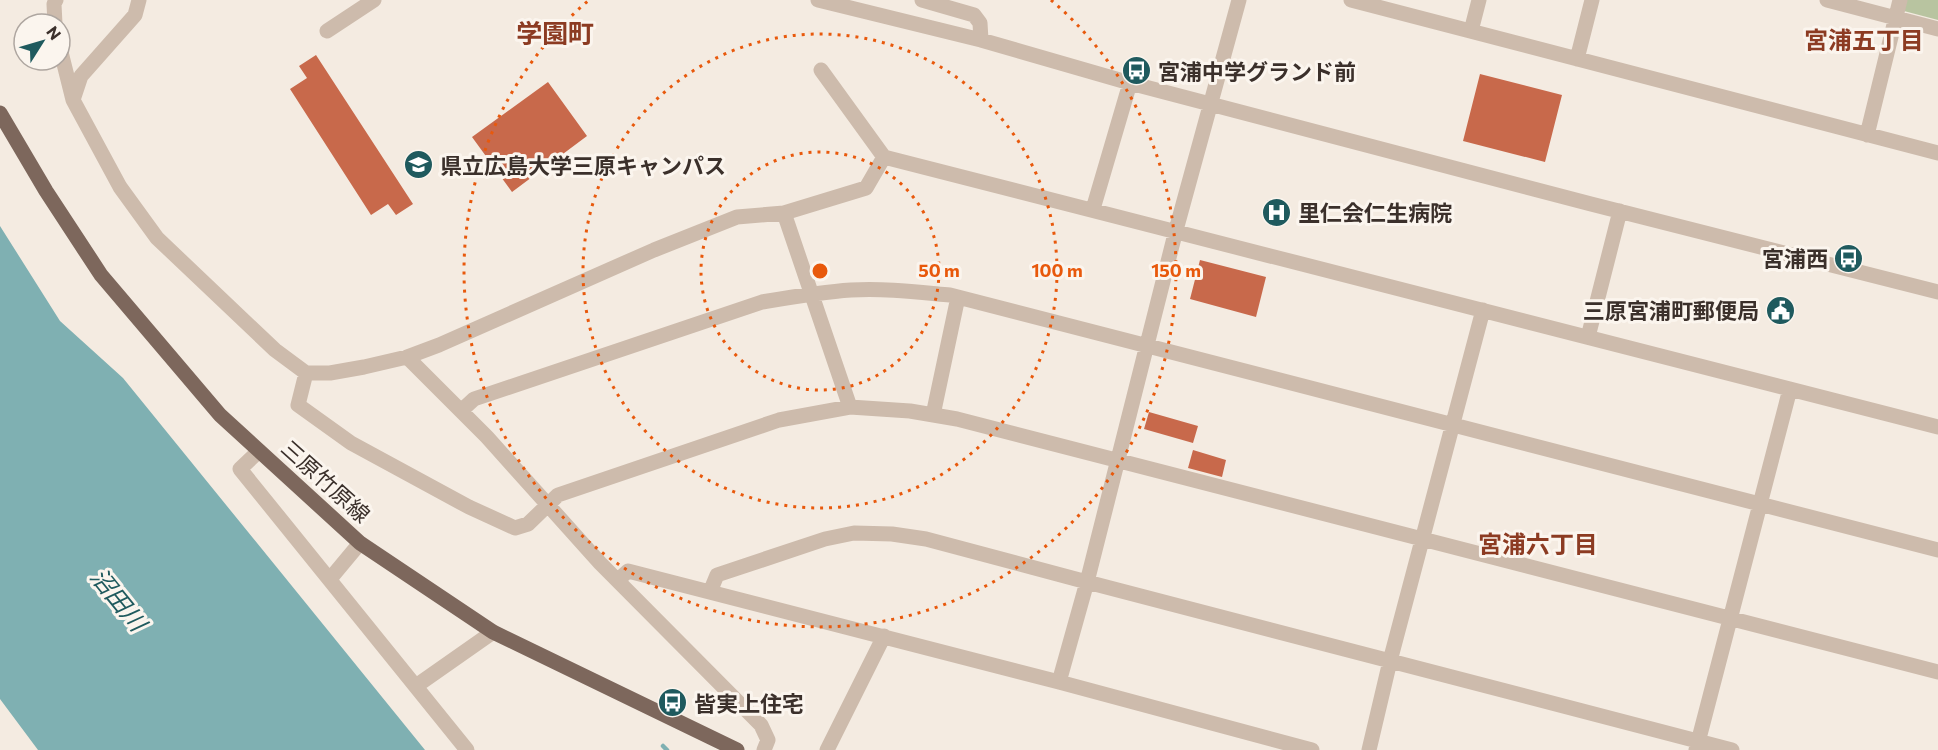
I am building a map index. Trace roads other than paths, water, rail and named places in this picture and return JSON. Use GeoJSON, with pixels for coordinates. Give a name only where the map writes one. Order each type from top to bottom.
{"type":"FeatureCollection","features":[{"type":"Feature","properties":{"kind":"main road","name":"三原竹原線"},"geometry":{"type":"LineString","coordinates":[[0,113],[46,191],[101,275],[220,415],[360,543],[493,632],[737,750]]}},
{"type":"Feature","properties":{"kind":"street"},"geometry":{"type":"LineString","coordinates":[[73,100],[81,76],[135,15],[139,0]]}},
{"type":"Feature","properties":{"kind":"street"},"geometry":{"type":"LineString","coordinates":[[327,31],[374,0]]}},
{"type":"Feature","properties":{"kind":"street"},"geometry":{"type":"LineString","coordinates":[[818,0],[981,40],[1130,83],[1938,292]]}},
{"type":"Feature","properties":{"kind":"street"},"geometry":{"type":"LineString","coordinates":[[922,0],[974,15],[980,23],[981,40]]}},
{"type":"Feature","properties":{"kind":"street"},"geometry":{"type":"LineString","coordinates":[[1059,682],[1087,582],[1209,103],[1239,0]]}},
{"type":"Feature","properties":{"kind":"street"},"geometry":{"type":"LineString","coordinates":[[1471,32],[1479,0]]}},
{"type":"Feature","properties":{"kind":"street"},"geometry":{"type":"LineString","coordinates":[[1577,59],[1592,0]]}},
{"type":"Feature","properties":{"kind":"street"},"geometry":{"type":"LineString","coordinates":[[1827,0],[1938,29]]}},
{"type":"Feature","properties":{"kind":"street"},"geometry":{"type":"LineString","coordinates":[[1867,135],[1900,0]]}},
{"type":"Feature","properties":{"kind":"street"},"geometry":{"type":"LineString","coordinates":[[1356,1],[1938,153]]}},
{"type":"Feature","properties":{"kind":"street"},"geometry":{"type":"LineString","coordinates":[[821,70],[884,157],[1176,230],[1938,428]]}},
{"type":"Feature","properties":{"kind":"street"},"geometry":{"type":"LineString","coordinates":[[66,72],[73,100],[120,187],[157,238],[275,350],[306,373],[330,373],[407,357],[654,250],[737,217],[783,213],[866,188],[884,157]]}},
{"type":"Feature","properties":{"kind":"street"},"geometry":{"type":"LineString","coordinates":[[1093,209],[1130,83]]}},
{"type":"Feature","properties":{"kind":"street"},"geometry":{"type":"LineString","coordinates":[[1587,337],[1620,211]]}},
{"type":"Feature","properties":{"kind":"street"},"geometry":{"type":"LineString","coordinates":[[783,213],[850,407]]}},
{"type":"Feature","properties":{"kind":"street"},"geometry":{"type":"LineString","coordinates":[[461,411],[474,399],[762,302],[852,290],[901,290],[958,297],[1938,550]]}},
{"type":"Feature","properties":{"kind":"street"},"geometry":{"type":"LineString","coordinates":[[933,415],[958,297]]}},
{"type":"Feature","properties":{"kind":"street"},"geometry":{"type":"LineString","coordinates":[[1369,750],[1390,661],[1483,310]]}},
{"type":"Feature","properties":{"kind":"street"},"geometry":{"type":"LineString","coordinates":[[407,357],[487,437],[618,580],[761,725],[768,740],[764,750]]}},
{"type":"Feature","properties":{"kind":"street"},"geometry":{"type":"LineString","coordinates":[[306,373],[298,405],[361,448],[469,507],[514,528],[528,524],[558,495],[779,420],[850,407],[910,411],[957,419],[1938,672]]}},
{"type":"Feature","properties":{"kind":"street"},"geometry":{"type":"LineString","coordinates":[[1698,746],[1790,389]]}},
{"type":"Feature","properties":{"kind":"street"},"geometry":{"type":"LineString","coordinates":[[259,452],[240,469],[467,750]]}},
{"type":"Feature","properties":{"kind":"street"},"geometry":{"type":"LineString","coordinates":[[710,592],[717,575],[825,539],[854,533],[892,534],[926,539],[1390,661],[1698,746],[1732,750]]}},
{"type":"Feature","properties":{"kind":"street"},"geometry":{"type":"LineString","coordinates":[[330,579],[360,543]]}},
{"type":"Feature","properties":{"kind":"street"},"geometry":{"type":"LineString","coordinates":[[618,580],[628,571],[1059,682],[1283,746],[1312,750]]}},
{"type":"Feature","properties":{"kind":"street"},"geometry":{"type":"LineString","coordinates":[[416,686],[493,632]]}},
{"type":"Feature","properties":{"kind":"street"},"geometry":{"type":"LineString","coordinates":[[827,750],[884,636]]}},
{"type":"Feature","properties":{"kind":"water","name":"沼田川"},"geometry":{"type":"Polygon","coordinates":[[[0,226],[60,321],[123,378],[425,750],[38,750],[0,699],[0,226]]]}},
{"type":"Feature","properties":{"kind":"waterway"},"geometry":{"type":"LineString","coordinates":[[663,746],[667,750]]}},
{"type":"Feature","properties":{"kind":"place","name":"宮浦中学グランド前"},"geometry":{"type":"Point","coordinates":[1137,71]}},
{"type":"Feature","properties":{"kind":"place","name":"県立広島大学三原キャンパス"},"geometry":{"type":"Point","coordinates":[419,165]}},
{"type":"Feature","properties":{"kind":"place","name":"里仁会仁生病院"},"geometry":{"type":"Point","coordinates":[1277,212]}},
{"type":"Feature","properties":{"kind":"place","name":"宮浦西"},"geometry":{"type":"Point","coordinates":[1849,258]}},
{"type":"Feature","properties":{"kind":"place","name":"三原宮浦町郵便局"},"geometry":{"type":"Point","coordinates":[1780,310]}},
{"type":"Feature","properties":{"kind":"place","name":"皆実上住宅"},"geometry":{"type":"Point","coordinates":[673,703]}},
{"type":"Feature","properties":{"kind":"district","name":"学園町"},"geometry":{"type":"Point","coordinates":[555,32]}},
{"type":"Feature","properties":{"kind":"district","name":"宮浦五丁目"},"geometry":{"type":"Point","coordinates":[1864,39]}},
{"type":"Feature","properties":{"kind":"district","name":"宮浦六丁目"},"geometry":{"type":"Point","coordinates":[1538,543]}}]}
